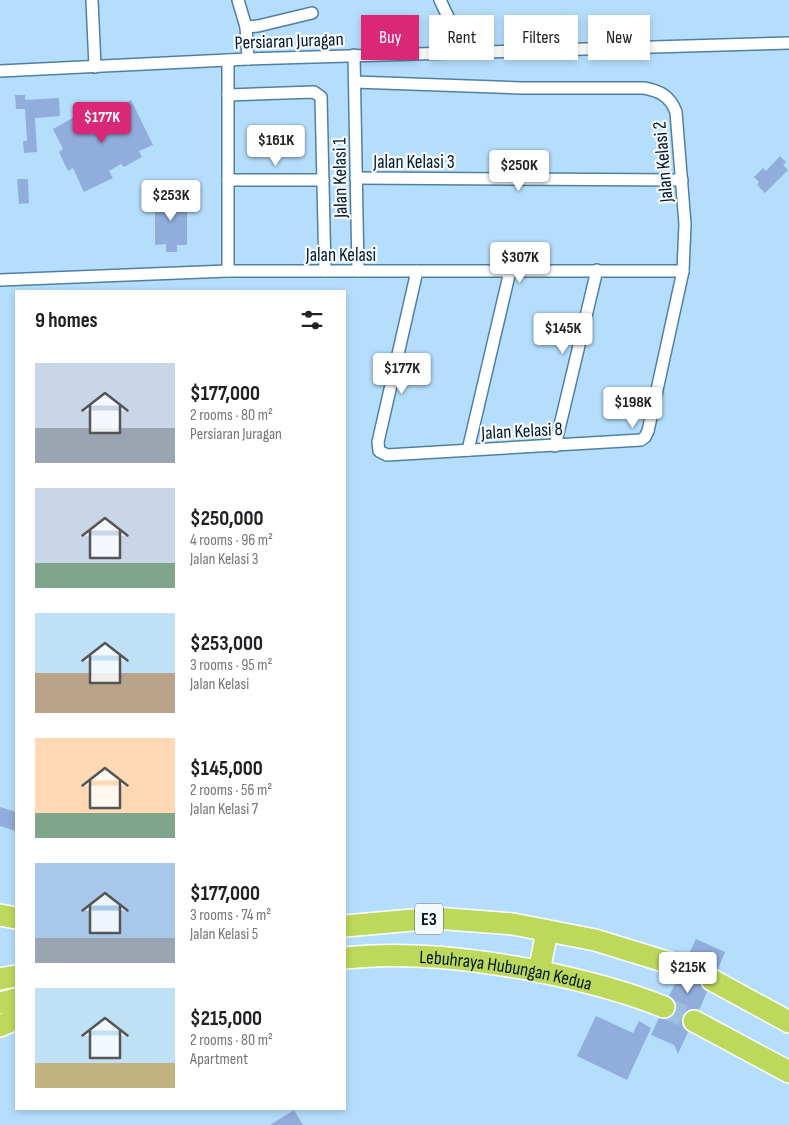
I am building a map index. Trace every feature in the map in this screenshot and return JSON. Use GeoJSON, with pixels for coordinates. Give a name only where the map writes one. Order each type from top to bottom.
{"type":"FeatureCollection","features":[{"type":"Feature","properties":{"kind":"highway"},"geometry":{"type":"LineString","coordinates":[[0,915],[15,918]]}},
{"type":"Feature","properties":{"kind":"highway","name":"Lebuhraya Hubungan Kedua"},"geometry":{"type":"LineString","coordinates":[[346,926],[435,918],[513,924],[595,940],[683,967]]}},
{"type":"Feature","properties":{"kind":"highway"},"geometry":{"type":"LineString","coordinates":[[539,972],[547,931]]}},
{"type":"Feature","properties":{"kind":"highway","name":"Lebuhraya Hubungan Kedua"},"geometry":{"type":"LineString","coordinates":[[346,958],[366,955],[433,956],[492,963],[562,976],[636,996],[664,1007]]}},
{"type":"Feature","properties":{"kind":"highway"},"geometry":{"type":"LineString","coordinates":[[0,979],[15,976]]}},
{"type":"Feature","properties":{"kind":"highway"},"geometry":{"type":"LineString","coordinates":[[712,980],[789,1022]]}},
{"type":"Feature","properties":{"kind":"highway"},"geometry":{"type":"LineString","coordinates":[[0,1003],[15,999]]}},
{"type":"Feature","properties":{"kind":"highway"},"geometry":{"type":"LineString","coordinates":[[0,1026],[15,1019]]}},
{"type":"Feature","properties":{"kind":"highway"},"geometry":{"type":"LineString","coordinates":[[694,1021],[789,1072]]}},
{"type":"Feature","properties":{"kind":"street"},"geometry":{"type":"LineString","coordinates":[[92,0],[95,67]]}},
{"type":"Feature","properties":{"kind":"street"},"geometry":{"type":"LineString","coordinates":[[238,0],[246,27],[248,59]]}},
{"type":"Feature","properties":{"kind":"street"},"geometry":{"type":"LineString","coordinates":[[440,0],[447,15]]}},
{"type":"Feature","properties":{"kind":"street"},"geometry":{"type":"LineString","coordinates":[[246,27],[258,26],[312,13]]}},
{"type":"Feature","properties":{"kind":"street","name":"Persiaran Juragan"},"geometry":{"type":"LineString","coordinates":[[494,52],[789,44]]}},
{"type":"Feature","properties":{"kind":"street","name":"Persiaran Juragan"},"geometry":{"type":"LineString","coordinates":[[0,71],[248,59],[429,54]]}},
{"type":"Feature","properties":{"kind":"street","name":"Jalan Kelasi 1"},"geometry":{"type":"LineString","coordinates":[[354,55],[358,271]]}},
{"type":"Feature","properties":{"kind":"street"},"geometry":{"type":"LineString","coordinates":[[228,60],[228,272]]}},
{"type":"Feature","properties":{"kind":"street","name":"Jalan Kelasi 2"},"geometry":{"type":"LineString","coordinates":[[355,82],[521,88],[644,88],[665,95],[672,103],[676,112],[685,224],[683,271]]}},
{"type":"Feature","properties":{"kind":"street"},"geometry":{"type":"LineString","coordinates":[[228,95],[314,92],[319,94],[321,99],[325,271]]}},
{"type":"Feature","properties":{"kind":"street","name":"Jalan Kelasi 3"},"geometry":{"type":"LineString","coordinates":[[356,178],[682,180]]}},
{"type":"Feature","properties":{"kind":"street"},"geometry":{"type":"LineString","coordinates":[[228,180],[323,180]]}},
{"type":"Feature","properties":{"kind":"street"},"geometry":{"type":"LineString","coordinates":[[555,446],[597,270]]}},
{"type":"Feature","properties":{"kind":"street","name":"Jalan Kelasi 8"},"geometry":{"type":"LineString","coordinates":[[417,271],[378,447],[379,451],[387,455],[635,442],[641,440],[645,436],[683,271]]}},
{"type":"Feature","properties":{"kind":"street"},"geometry":{"type":"LineString","coordinates":[[468,450],[510,271]]}},
{"type":"Feature","properties":{"kind":"street","name":"Jalan Kelasi"},"geometry":{"type":"LineString","coordinates":[[0,280],[228,272],[683,271]]}},
{"type":"Feature","properties":{"kind":"building"},"geometry":{"type":"Polygon","coordinates":[[[15,95],[25,95],[25,100],[59,98],[60,116],[35,118],[37,152],[24,153],[23,141],[27,141],[25,109],[16,109],[15,95]]]}},
{"type":"Feature","properties":{"kind":"building"},"geometry":{"type":"Polygon","coordinates":[[[131,100],[153,145],[139,151],[142,157],[124,167],[121,164],[109,171],[113,178],[84,192],[73,168],[68,171],[59,152],[63,149],[53,129],[80,114],[87,124],[131,100]]]}},
{"type":"Feature","properties":{"kind":"building"},"geometry":{"type":"Polygon","coordinates":[[[780,156],[786,162],[783,165],[788,170],[765,193],[757,185],[759,182],[754,177],[763,168],[766,171],[780,156]]]}},
{"type":"Feature","properties":{"kind":"building"},"geometry":{"type":"Polygon","coordinates":[[[17,179],[28,179],[29,203],[19,204],[17,179]]]}},
{"type":"Feature","properties":{"kind":"building"},"geometry":{"type":"Polygon","coordinates":[[[155,196],[187,196],[187,245],[177,245],[177,252],[166,252],[166,244],[155,245],[155,196]]]}},
{"type":"Feature","properties":{"kind":"building"},"geometry":{"type":"Polygon","coordinates":[[[0,807],[15,812],[15,831],[0,826],[0,807]]]}},
{"type":"Feature","properties":{"kind":"building"},"geometry":{"type":"Polygon","coordinates":[[[696,939],[725,952],[718,969],[706,969],[701,974],[701,986],[707,992],[699,1010],[688,1010],[683,1016],[683,1027],[688,1032],[678,1054],[674,1045],[651,1035],[659,1018],[666,1019],[675,1012],[676,1005],[669,996],[678,978],[686,979],[692,976],[695,971],[695,964],[688,956],[696,939]]]}},
{"type":"Feature","properties":{"kind":"building"},"geometry":{"type":"Polygon","coordinates":[[[596,1016],[633,1033],[639,1021],[651,1028],[627,1080],[577,1056],[596,1016]]]}},
{"type":"Feature","properties":{"kind":"building"},"geometry":{"type":"Polygon","coordinates":[[[294,1110],[303,1125],[270,1125],[294,1110]]]}},
{"type":"Feature","properties":{"kind":"tunnel"},"geometry":{"type":"LineString","coordinates":[[683,967],[712,980]]}},
{"type":"Feature","properties":{"kind":"tunnel"},"geometry":{"type":"LineString","coordinates":[[664,1007],[694,1021]]}}]}
